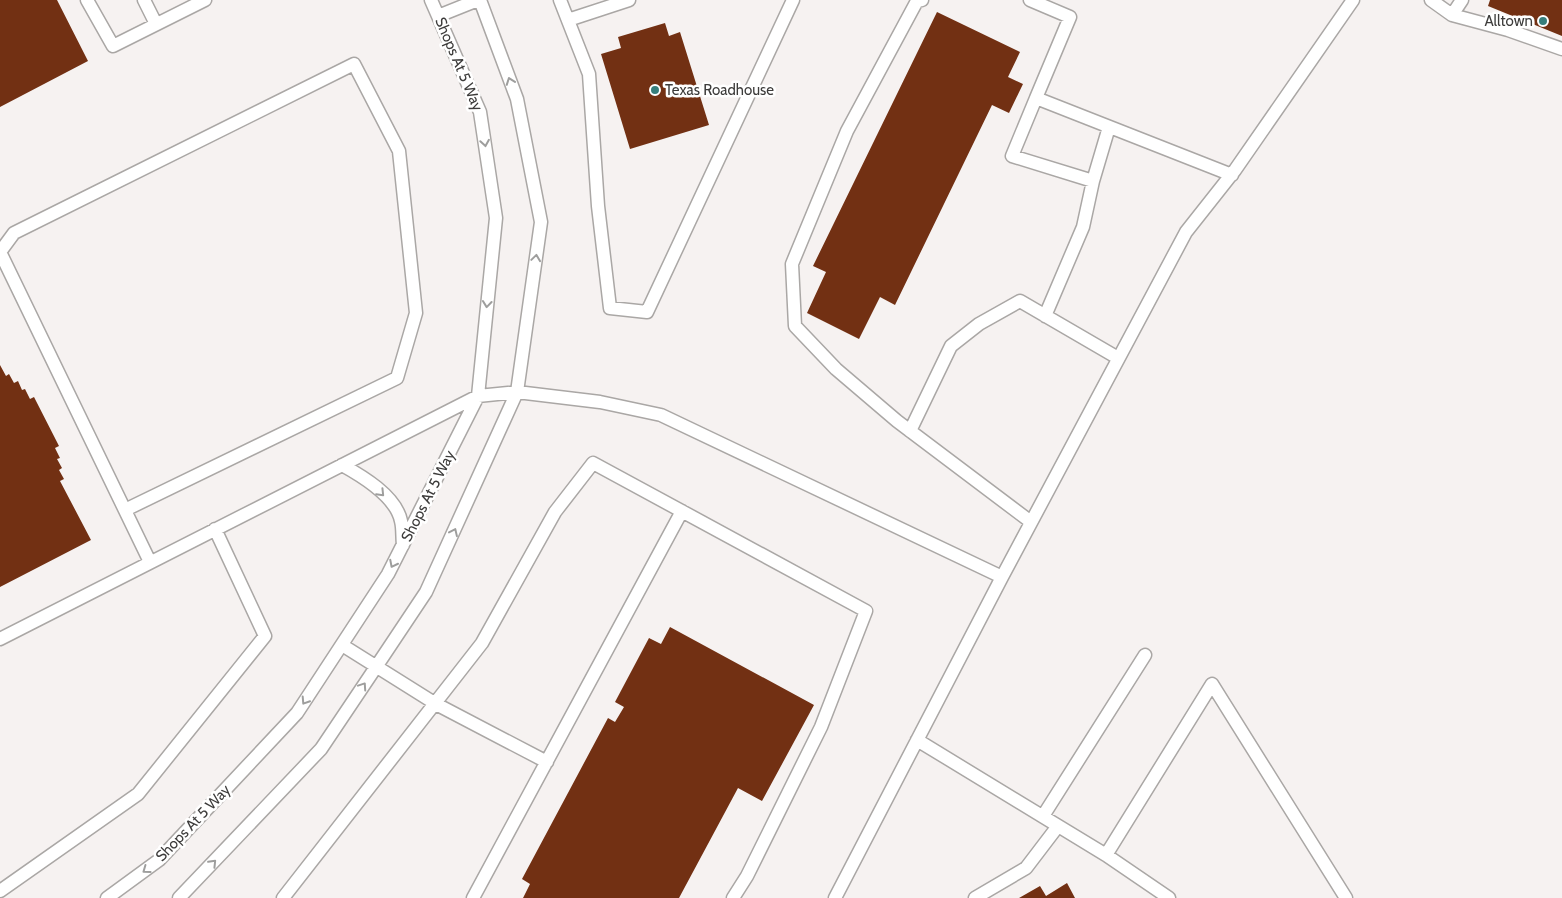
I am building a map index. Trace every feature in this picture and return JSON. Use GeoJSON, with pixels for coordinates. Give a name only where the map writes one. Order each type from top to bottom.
{"type":"FeatureCollection","features":[{"type":"Feature","properties":{"kind":"lane"},"geometry":{"type":"LineString","coordinates":[[87,0],[113,46],[205,0]]}},
{"type":"Feature","properties":{"kind":"lane"},"geometry":{"type":"LineString","coordinates":[[144,0],[156,24]]}},
{"type":"Feature","properties":{"kind":"lane","name":"Shops At 5 Way"},"geometry":{"type":"LineString","coordinates":[[108,898],[159,860],[297,714],[388,574],[478,396],[496,218],[480,112],[431,0]]}},
{"type":"Feature","properties":{"kind":"lane"},"geometry":{"type":"LineString","coordinates":[[179,898],[321,749],[376,667],[426,592],[517,392],[541,222],[517,99],[479,0],[438,16]]}},
{"type":"Feature","properties":{"kind":"lane"},"geometry":{"type":"LineString","coordinates":[[560,0],[589,74],[598,206],[610,308],[647,312],[793,0]]}},
{"type":"Feature","properties":{"kind":"lane"},"geometry":{"type":"LineString","coordinates":[[568,20],[630,0]]}},
{"type":"Feature","properties":{"kind":"lane"},"geometry":{"type":"LineString","coordinates":[[922,0],[917,1],[847,131],[792,264],[795,326],[836,369],[910,431],[1031,522]]}},
{"type":"Feature","properties":{"kind":"lane"},"geometry":{"type":"LineString","coordinates":[[1030,0],[1070,17],[1012,156],[1093,181]]}},
{"type":"Feature","properties":{"kind":"lane"},"geometry":{"type":"LineString","coordinates":[[835,898],[1002,577],[1186,232],[1232,175],[1353,0]]}},
{"type":"Feature","properties":{"kind":"lane"},"geometry":{"type":"LineString","coordinates":[[1431,0],[1452,15],[1508,30],[1562,49]]}},
{"type":"Feature","properties":{"kind":"lane"},"geometry":{"type":"LineString","coordinates":[[1452,15],[1462,0]]}},
{"type":"Feature","properties":{"kind":"lane"},"geometry":{"type":"LineString","coordinates":[[125,510],[397,378],[416,313],[399,151],[354,64],[14,233],[0,252],[150,562]]}},
{"type":"Feature","properties":{"kind":"lane"},"geometry":{"type":"LineString","coordinates":[[1036,98],[1232,175]]}},
{"type":"Feature","properties":{"kind":"lane"},"geometry":{"type":"LineString","coordinates":[[1045,316],[1083,227],[1093,181],[1109,127]]}},
{"type":"Feature","properties":{"kind":"lane"},"geometry":{"type":"LineString","coordinates":[[910,431],[951,346],[979,324],[1020,301],[1118,358]]}},
{"type":"Feature","properties":{"kind":"lane"},"geometry":{"type":"LineString","coordinates":[[0,639],[478,396],[517,392],[600,402],[661,415],[1002,577]]}},
{"type":"Feature","properties":{"kind":"lane"},"geometry":{"type":"LineString","coordinates":[[282,898],[482,643],[554,512],[593,463],[866,611],[821,727],[747,876],[733,898]]}},
{"type":"Feature","properties":{"kind":"lane"},"geometry":{"type":"LineString","coordinates":[[342,465],[368,479],[392,504],[401,520],[402,545]]}},
{"type":"Feature","properties":{"kind":"lane"},"geometry":{"type":"LineString","coordinates":[[473,898],[682,511]]}},
{"type":"Feature","properties":{"kind":"lane"},"geometry":{"type":"LineString","coordinates":[[0,891],[138,794],[265,636],[215,529]]}},
{"type":"Feature","properties":{"kind":"lane"},"geometry":{"type":"LineString","coordinates":[[342,645],[436,704],[547,762]]}},
{"type":"Feature","properties":{"kind":"lane"},"geometry":{"type":"LineString","coordinates":[[1043,816],[1145,655]]}},
{"type":"Feature","properties":{"kind":"lane"},"geometry":{"type":"LineString","coordinates":[[1106,855],[1212,684],[1346,898]]}},
{"type":"Feature","properties":{"kind":"lane"},"geometry":{"type":"LineString","coordinates":[[917,740],[1106,855],[1168,898]]}},
{"type":"Feature","properties":{"kind":"lane"},"geometry":{"type":"LineString","coordinates":[[975,898],[1026,868],[1058,826]]}},
{"type":"Feature","properties":{"kind":"building"},"geometry":{"type":"Polygon","coordinates":[[[0,0],[57,0],[88,61],[0,107],[0,0]]]}},
{"type":"Feature","properties":{"kind":"building","name":"Alltown"},"geometry":{"type":"Polygon","coordinates":[[[1490,0],[1562,0],[1562,36],[1488,6],[1490,0]]]}},
{"type":"Feature","properties":{"kind":"building"},"geometry":{"type":"Polygon","coordinates":[[[937,12],[1020,52],[1008,77],[1023,84],[1009,113],[992,105],[895,305],[880,297],[859,339],[807,313],[826,272],[813,266],[937,12]]]}},
{"type":"Feature","properties":{"kind":"building","name":"Texas Roadhouse"},"geometry":{"type":"Polygon","coordinates":[[[665,23],[669,36],[680,32],[709,125],[630,149],[601,54],[621,48],[618,37],[665,23]]]}},
{"type":"Feature","properties":{"kind":"building"},"geometry":{"type":"Polygon","coordinates":[[[0,365],[6,376],[9,374],[14,383],[18,381],[22,390],[25,389],[30,399],[34,397],[59,446],[55,448],[60,458],[57,459],[62,468],[59,470],[64,479],[60,481],[91,540],[0,587],[0,365]]]}},
{"type":"Feature","properties":{"kind":"building"},"geometry":{"type":"Polygon","coordinates":[[[670,627],[814,705],[762,801],[738,788],[679,898],[523,898],[530,884],[522,879],[608,718],[615,722],[624,707],[615,702],[649,638],[661,644],[670,627]]]}},
{"type":"Feature","properties":{"kind":"building"},"geometry":{"type":"Polygon","coordinates":[[[1067,883],[1075,898],[1019,898],[1040,886],[1046,896],[1067,883]]]}},
{"type":"Feature","properties":{"kind":"place","name":"Alltown"},"geometry":{"type":"Point","coordinates":[1543,21]}},
{"type":"Feature","properties":{"kind":"place","name":"Texas Roadhouse"},"geometry":{"type":"Point","coordinates":[655,90]}}]}
